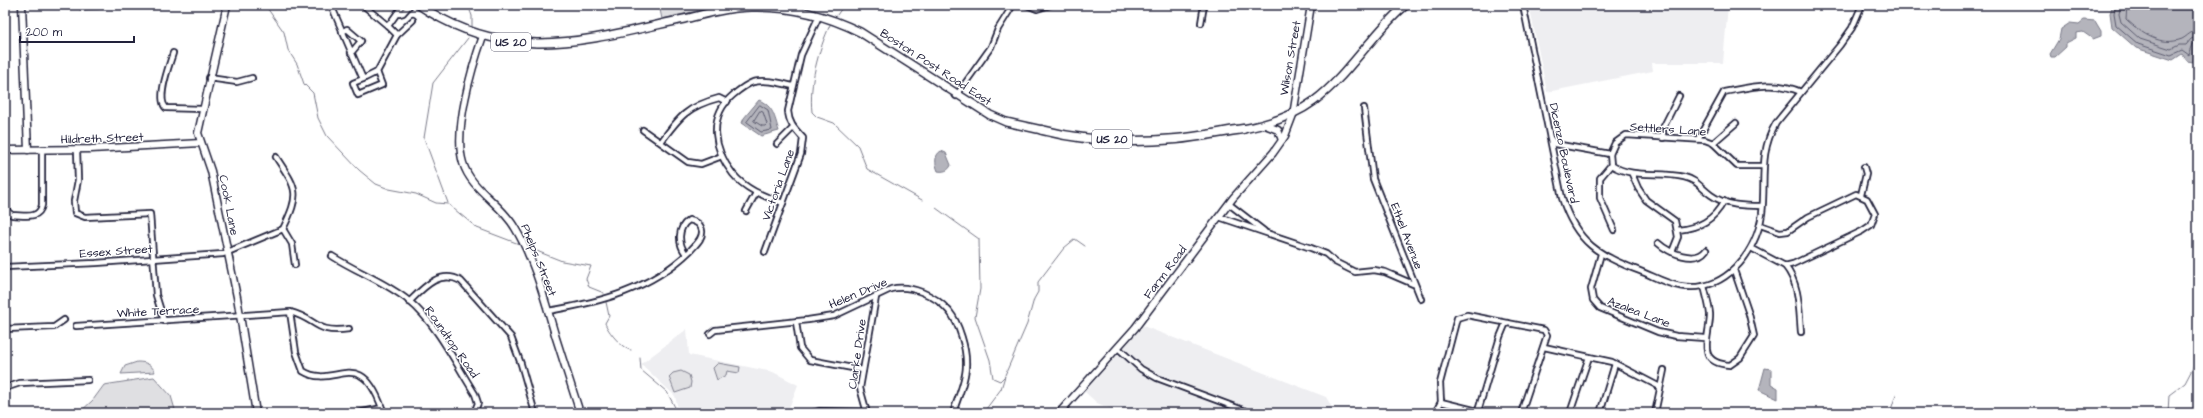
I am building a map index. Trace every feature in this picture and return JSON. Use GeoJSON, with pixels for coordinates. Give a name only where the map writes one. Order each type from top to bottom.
{"type":"FeatureCollection","features":[{"type":"Feature","properties":{"kind":"highway","name":"Boston Post Road East"},"geometry":{"type":"LineString","coordinates":[[1042,130],[1090,138],[1141,140],[1180,138],[1243,129]]}},
{"type":"Feature","properties":{"kind":"main road","name":"Boston Post Road East"},"geometry":{"type":"LineString","coordinates":[[419,5],[450,23],[483,36],[523,44],[567,43],[608,36],[710,13],[751,7],[782,8],[819,16],[844,24],[875,41],[956,96],[998,119],[1042,130]]}},
{"type":"Feature","properties":{"kind":"main road","name":"Boston Post Road East"},"geometry":{"type":"LineString","coordinates":[[1243,129],[1265,125],[1293,115],[1325,94],[1384,26],[1406,5]]}},
{"type":"Feature","properties":{"kind":"street"},"geometry":{"type":"LineString","coordinates":[[22,5],[28,150]]}},
{"type":"Feature","properties":{"kind":"street","name":"Cook Lane"},"geometry":{"type":"LineString","coordinates":[[227,5],[209,78],[198,133],[210,162],[240,314],[256,413]]}},
{"type":"Feature","properties":{"kind":"street"},"geometry":{"type":"LineString","coordinates":[[331,5],[363,79]]}},
{"type":"Feature","properties":{"kind":"street"},"geometry":{"type":"LineString","coordinates":[[363,5],[397,35]]}},
{"type":"Feature","properties":{"kind":"street"},"geometry":{"type":"LineString","coordinates":[[388,26],[399,14],[403,5]]}},
{"type":"Feature","properties":{"kind":"street"},"geometry":{"type":"LineString","coordinates":[[399,14],[403,14],[410,5]]}},
{"type":"Feature","properties":{"kind":"street"},"geometry":{"type":"LineString","coordinates":[[956,96],[991,47],[998,29],[1014,5]]}},
{"type":"Feature","properties":{"kind":"street"},"geometry":{"type":"LineString","coordinates":[[1027,5],[1037,9],[1050,5]]}},
{"type":"Feature","properties":{"kind":"street"},"geometry":{"type":"LineString","coordinates":[[1201,23],[1204,5]]}},
{"type":"Feature","properties":{"kind":"street","name":"Wilson Street"},"geometry":{"type":"LineString","coordinates":[[1293,115],[1311,5]]}},
{"type":"Feature","properties":{"kind":"street","name":"Dicenzo Boulevard"},"geometry":{"type":"LineString","coordinates":[[1523,5],[1562,198],[1568,216],[1577,231],[1588,244],[1601,254],[1680,286],[1704,286],[1721,280],[1734,270],[1750,248],[1760,225],[1765,146],[1770,134],[1776,123],[1847,37],[1862,5]]}},
{"type":"Feature","properties":{"kind":"street","name":"Victoria Lane"},"geometry":{"type":"LineString","coordinates":[[765,252],[804,143],[803,138],[793,128],[789,120],[788,111],[801,55],[819,16]]}},
{"type":"Feature","properties":{"kind":"street"},"geometry":{"type":"LineString","coordinates":[[378,72],[382,85],[358,95],[353,83],[378,72],[397,35],[413,20]]}},
{"type":"Feature","properties":{"kind":"street"},"geometry":{"type":"LineString","coordinates":[[342,32],[346,29],[361,41],[351,53]]}},
{"type":"Feature","properties":{"kind":"street","name":"Phelps Street"},"geometry":{"type":"LineString","coordinates":[[483,36],[463,112],[460,137],[462,158],[470,178],[501,208],[516,228],[548,311],[580,413]]}},
{"type":"Feature","properties":{"kind":"street"},"geometry":{"type":"LineString","coordinates":[[173,53],[161,102],[166,108],[202,109]]}},
{"type":"Feature","properties":{"kind":"street"},"geometry":{"type":"LineString","coordinates":[[209,78],[237,82],[252,78]]}},
{"type":"Feature","properties":{"kind":"street"},"geometry":{"type":"LineString","coordinates":[[783,203],[756,193],[734,175],[722,156],[716,141],[716,130],[721,109],[744,86],[754,82],[774,82],[793,86]]}},
{"type":"Feature","properties":{"kind":"street"},"geometry":{"type":"LineString","coordinates":[[1698,139],[1724,92],[1769,84],[1801,92]]}},
{"type":"Feature","properties":{"kind":"street"},"geometry":{"type":"LineString","coordinates":[[1663,138],[1663,128],[1679,96]]}},
{"type":"Feature","properties":{"kind":"street"},"geometry":{"type":"LineString","coordinates":[[661,142],[680,117],[693,106],[719,98],[727,102]]}},
{"type":"Feature","properties":{"kind":"street","name":"Ethel Avenue"},"geometry":{"type":"LineString","coordinates":[[1364,108],[1373,179],[1420,299]]}},
{"type":"Feature","properties":{"kind":"street","name":"Farm Road"},"geometry":{"type":"LineString","coordinates":[[1059,413],[1118,348],[1157,302],[1229,204],[1273,153],[1288,131],[1293,115]]}},
{"type":"Feature","properties":{"kind":"street"},"geometry":{"type":"LineString","coordinates":[[1713,143],[1736,123]]}},
{"type":"Feature","properties":{"kind":"street"},"geometry":{"type":"LineString","coordinates":[[1265,125],[1278,130],[1282,140]]}},
{"type":"Feature","properties":{"kind":"street"},"geometry":{"type":"LineString","coordinates":[[777,144],[793,128]]}},
{"type":"Feature","properties":{"kind":"street"},"geometry":{"type":"LineString","coordinates":[[643,130],[681,158],[694,163],[708,163],[722,156]]}},
{"type":"Feature","properties":{"kind":"street","name":"Settlers Lane"},"geometry":{"type":"LineString","coordinates":[[1610,154],[1615,143],[1626,135],[1698,139],[1713,143],[1737,166],[1763,166]]}},
{"type":"Feature","properties":{"kind":"street"},"geometry":{"type":"LineString","coordinates":[[1550,138],[1555,144],[1610,154],[1611,165],[1600,178],[1600,198],[1614,230]]}},
{"type":"Feature","properties":{"kind":"street","name":"Hildreth Street"},"geometry":{"type":"LineString","coordinates":[[6,150],[77,150],[201,143]]}},
{"type":"Feature","properties":{"kind":"street"},"geometry":{"type":"LineString","coordinates":[[6,150],[7,210],[12,215],[31,216],[37,215],[41,211],[42,150]]}},
{"type":"Feature","properties":{"kind":"street"},"geometry":{"type":"LineString","coordinates":[[77,150],[78,180],[74,201],[75,213],[85,217],[150,214],[152,258],[156,295],[164,321]]}},
{"type":"Feature","properties":{"kind":"street"},"geometry":{"type":"LineString","coordinates":[[276,156],[294,185],[294,207],[283,229],[292,244],[295,265]]}},
{"type":"Feature","properties":{"kind":"street"},"geometry":{"type":"LineString","coordinates":[[1611,165],[1632,174],[1664,173],[1689,178],[1698,182],[1713,196],[1724,201],[1740,206],[1762,206]]}},
{"type":"Feature","properties":{"kind":"street"},"geometry":{"type":"LineString","coordinates":[[1861,195],[1866,174],[1864,167]]}},
{"type":"Feature","properties":{"kind":"street"},"geometry":{"type":"LineString","coordinates":[[1632,174],[1640,193],[1653,206],[1672,218],[1678,230],[1678,241],[1672,252]]}},
{"type":"Feature","properties":{"kind":"street"},"geometry":{"type":"LineString","coordinates":[[746,211],[756,193]]}},
{"type":"Feature","properties":{"kind":"street"},"geometry":{"type":"LineString","coordinates":[[1760,225],[1780,232],[1788,231],[1808,216],[1852,194],[1861,195],[1870,203],[1876,214],[1870,226],[1804,259],[1785,266]]}},
{"type":"Feature","properties":{"kind":"street"},"geometry":{"type":"LineString","coordinates":[[1678,230],[1693,227],[1708,221],[1718,212],[1724,201]]}},
{"type":"Feature","properties":{"kind":"street"},"geometry":{"type":"LineString","coordinates":[[1229,204],[1267,233]]}},
{"type":"Feature","properties":{"kind":"street"},"geometry":{"type":"LineString","coordinates":[[1219,217],[1326,254],[1335,262],[1355,272],[1377,271],[1397,276],[1413,284]]}},
{"type":"Feature","properties":{"kind":"street"},"geometry":{"type":"LineString","coordinates":[[548,311],[612,297],[630,291],[664,272],[686,254],[701,238],[702,230],[699,224],[689,220],[684,223],[681,231],[681,248],[686,254]]}},
{"type":"Feature","properties":{"kind":"street","name":"Essex Street"},"geometry":{"type":"LineString","coordinates":[[5,267],[96,263],[223,254],[227,250],[283,229]]}},
{"type":"Feature","properties":{"kind":"street"},"geometry":{"type":"LineString","coordinates":[[1658,243],[1663,248],[1672,252],[1694,257],[1703,255],[1706,250]]}},
{"type":"Feature","properties":{"kind":"street"},"geometry":{"type":"LineString","coordinates":[[1750,248],[1785,266],[1792,276],[1796,286],[1801,332]]}},
{"type":"Feature","properties":{"kind":"street","name":"Azalea Lane"},"geometry":{"type":"LineString","coordinates":[[1601,254],[1591,289],[1593,300],[1600,308],[1658,332],[1676,336],[1706,338]]}},
{"type":"Feature","properties":{"kind":"street","name":"Roundtop Road"},"geometry":{"type":"LineString","coordinates":[[332,256],[396,292],[410,302],[427,320],[475,394],[478,403],[474,413]]}},
{"type":"Feature","properties":{"kind":"street"},"geometry":{"type":"LineString","coordinates":[[1704,286],[1710,316],[1706,338],[1710,356],[1720,363],[1730,365],[1740,358],[1752,340],[1753,330],[1734,270]]}},
{"type":"Feature","properties":{"kind":"street"},"geometry":{"type":"LineString","coordinates":[[410,302],[424,287],[439,277],[454,277],[461,281],[511,338],[521,364],[535,413]]}},
{"type":"Feature","properties":{"kind":"street","name":"Helen Drive"},"geometry":{"type":"LineString","coordinates":[[710,334],[715,330],[796,322],[834,316],[901,286],[909,287],[938,302],[948,310],[954,319],[966,366],[953,413]]}},
{"type":"Feature","properties":{"kind":"street","name":"Clarke Drive"},"geometry":{"type":"LineString","coordinates":[[867,413],[860,388],[876,296]]}},
{"type":"Feature","properties":{"kind":"street"},"geometry":{"type":"LineString","coordinates":[[348,329],[322,329],[301,315],[290,312],[296,352],[303,371],[316,376],[353,372],[360,374],[367,380],[379,399],[382,408],[358,413]]}},
{"type":"Feature","properties":{"kind":"street","name":"White Terrace"},"geometry":{"type":"LineString","coordinates":[[76,326],[164,321],[240,314],[290,312]]}},
{"type":"Feature","properties":{"kind":"street"},"geometry":{"type":"LineString","coordinates":[[1435,413],[1441,402],[1440,378],[1456,323],[1460,316],[1481,317],[1544,330],[1547,335],[1544,346],[1521,413]]}},
{"type":"Feature","properties":{"kind":"street"},"geometry":{"type":"LineString","coordinates":[[5,329],[54,327],[64,320]]}},
{"type":"Feature","properties":{"kind":"street"},"geometry":{"type":"LineString","coordinates":[[796,322],[800,348],[810,360],[863,370]]}},
{"type":"Feature","properties":{"kind":"street"},"geometry":{"type":"LineString","coordinates":[[1478,411],[1500,337],[1505,325],[1508,323]]}},
{"type":"Feature","properties":{"kind":"street"},"geometry":{"type":"LineString","coordinates":[[1544,346],[1615,364],[1660,386]]}},
{"type":"Feature","properties":{"kind":"street"},"geometry":{"type":"LineString","coordinates":[[1118,348],[1141,368],[1157,378],[1251,413]]}},
{"type":"Feature","properties":{"kind":"street"},"geometry":{"type":"LineString","coordinates":[[1570,413],[1589,357]]}},
{"type":"Feature","properties":{"kind":"street"},"geometry":{"type":"LineString","coordinates":[[1600,413],[1615,364]]}},
{"type":"Feature","properties":{"kind":"street"},"geometry":{"type":"LineString","coordinates":[[1655,413],[1664,370]]}},
{"type":"Feature","properties":{"kind":"street"},"geometry":{"type":"LineString","coordinates":[[5,388],[20,383],[88,380]]}},
{"type":"Feature","properties":{"kind":"street"},"geometry":{"type":"LineString","coordinates":[[1441,402],[1486,413]]}},
{"type":"Feature","properties":{"kind":"street"},"geometry":{"type":"LineString","coordinates":[[812,413],[819,411],[867,413]]}},
{"type":"Feature","properties":{"kind":"shaded area"},"geometry":{"type":"Polygon","coordinates":[[[659,5],[722,5],[662,19],[659,5]]]}},
{"type":"Feature","properties":{"kind":"shaded area"},"geometry":{"type":"Polygon","coordinates":[[[1529,5],[1728,5],[1723,63],[1652,63],[1653,71],[1547,92],[1529,5]]]}},
{"type":"Feature","properties":{"kind":"shaded area"},"geometry":{"type":"Polygon","coordinates":[[[1143,326],[1326,397],[1335,413],[1121,413],[1097,403],[1085,392],[1143,326]]]}},
{"type":"Feature","properties":{"kind":"shaded area"},"geometry":{"type":"Polygon","coordinates":[[[687,329],[689,355],[773,372],[798,385],[787,413],[679,413],[675,396],[641,364],[687,329]]]}},
{"type":"Feature","properties":{"kind":"shaded area"},"geometry":{"type":"Polygon","coordinates":[[[137,362],[148,364],[155,372],[121,374],[125,366],[137,362]]]}},
{"type":"Feature","properties":{"kind":"shaded area"},"geometry":{"type":"Polygon","coordinates":[[[718,363],[740,367],[739,373],[727,371],[726,375],[717,380],[713,368],[718,363]]]}},
{"type":"Feature","properties":{"kind":"shaded area"},"geometry":{"type":"Polygon","coordinates":[[[681,371],[689,375],[691,382],[690,388],[675,393],[669,377],[673,373],[681,371]]]}},
{"type":"Feature","properties":{"kind":"shaded area"},"geometry":{"type":"Polygon","coordinates":[[[154,377],[171,396],[176,413],[79,413],[93,400],[104,385],[154,377]]]}},
{"type":"Feature","properties":{"kind":"water"},"geometry":{"type":"Polygon","coordinates":[[[2113,5],[2198,5],[2198,36],[2193,62],[2187,61],[2182,54],[2173,60],[2136,48],[2112,27],[2110,13],[2113,5]]]}},
{"type":"Feature","properties":{"kind":"water"},"geometry":{"type":"Polygon","coordinates":[[[2084,20],[2095,21],[2101,31],[2101,36],[2093,39],[2083,32],[2076,33],[2076,38],[2066,43],[2066,47],[2055,57],[2051,57],[2050,54],[2059,39],[2061,29],[2070,23],[2079,24],[2084,20]]]}},
{"type":"Feature","properties":{"kind":"water"},"geometry":{"type":"Polygon","coordinates":[[[759,100],[771,109],[779,131],[761,136],[742,123],[744,118],[759,100]]]}},
{"type":"Feature","properties":{"kind":"water"},"geometry":{"type":"Polygon","coordinates":[[[941,151],[946,153],[951,165],[946,171],[938,171],[936,165],[936,157],[941,151]]]}},
{"type":"Feature","properties":{"kind":"water"},"geometry":{"type":"Polygon","coordinates":[[[1765,368],[1771,369],[1771,384],[1778,388],[1778,399],[1759,390],[1765,368]]]}},
{"type":"Feature","properties":{"kind":"waterway"},"geometry":{"type":"LineString","coordinates":[[80,10],[99,9],[101,5]]}},
{"type":"Feature","properties":{"kind":"waterway"},"geometry":{"type":"LineString","coordinates":[[265,5],[284,32],[288,50],[297,64],[304,84],[313,93],[318,118],[327,136],[359,170],[376,184],[389,189],[416,194],[436,203],[448,204],[477,228],[519,244]]}},
{"type":"Feature","properties":{"kind":"waterway"},"geometry":{"type":"LineString","coordinates":[[468,5],[472,16],[472,26]]}},
{"type":"Feature","properties":{"kind":"waterway"},"geometry":{"type":"LineString","coordinates":[[837,15],[844,5]]}},
{"type":"Feature","properties":{"kind":"waterway"},"geometry":{"type":"LineString","coordinates":[[830,25],[815,68],[811,101],[812,112],[817,117],[834,123],[858,146],[867,169],[922,200]]}},
{"type":"Feature","properties":{"kind":"waterway"},"geometry":{"type":"LineString","coordinates":[[448,203],[424,138],[433,83],[468,38]]}},
{"type":"Feature","properties":{"kind":"waterway"},"geometry":{"type":"LineString","coordinates":[[936,208],[979,239],[980,289],[975,317],[990,360],[993,378],[1000,381],[1005,376],[1001,389],[983,413]]}},
{"type":"Feature","properties":{"kind":"waterway"},"geometry":{"type":"LineString","coordinates":[[1005,375],[1027,324],[1034,299],[1038,292],[1038,282],[1064,248],[1075,239],[1085,246]]}},
{"type":"Feature","properties":{"kind":"waterway"},"geometry":{"type":"LineString","coordinates":[[529,248],[562,261],[591,266],[586,279],[589,287],[604,293]]}},
{"type":"Feature","properties":{"kind":"waterway"},"geometry":{"type":"LineString","coordinates":[[606,302],[609,316],[605,323],[606,326],[612,335],[624,347],[631,350]]}},
{"type":"Feature","properties":{"kind":"waterway"},"geometry":{"type":"LineString","coordinates":[[640,358],[641,370],[667,392],[678,413]]}},
{"type":"Feature","properties":{"kind":"waterway"},"geometry":{"type":"LineString","coordinates":[[2168,413],[2169,395],[2185,383],[2198,358]]}},
{"type":"Feature","properties":{"kind":"waterway"},"geometry":{"type":"LineString","coordinates":[[1890,413],[1896,394]]}}]}
